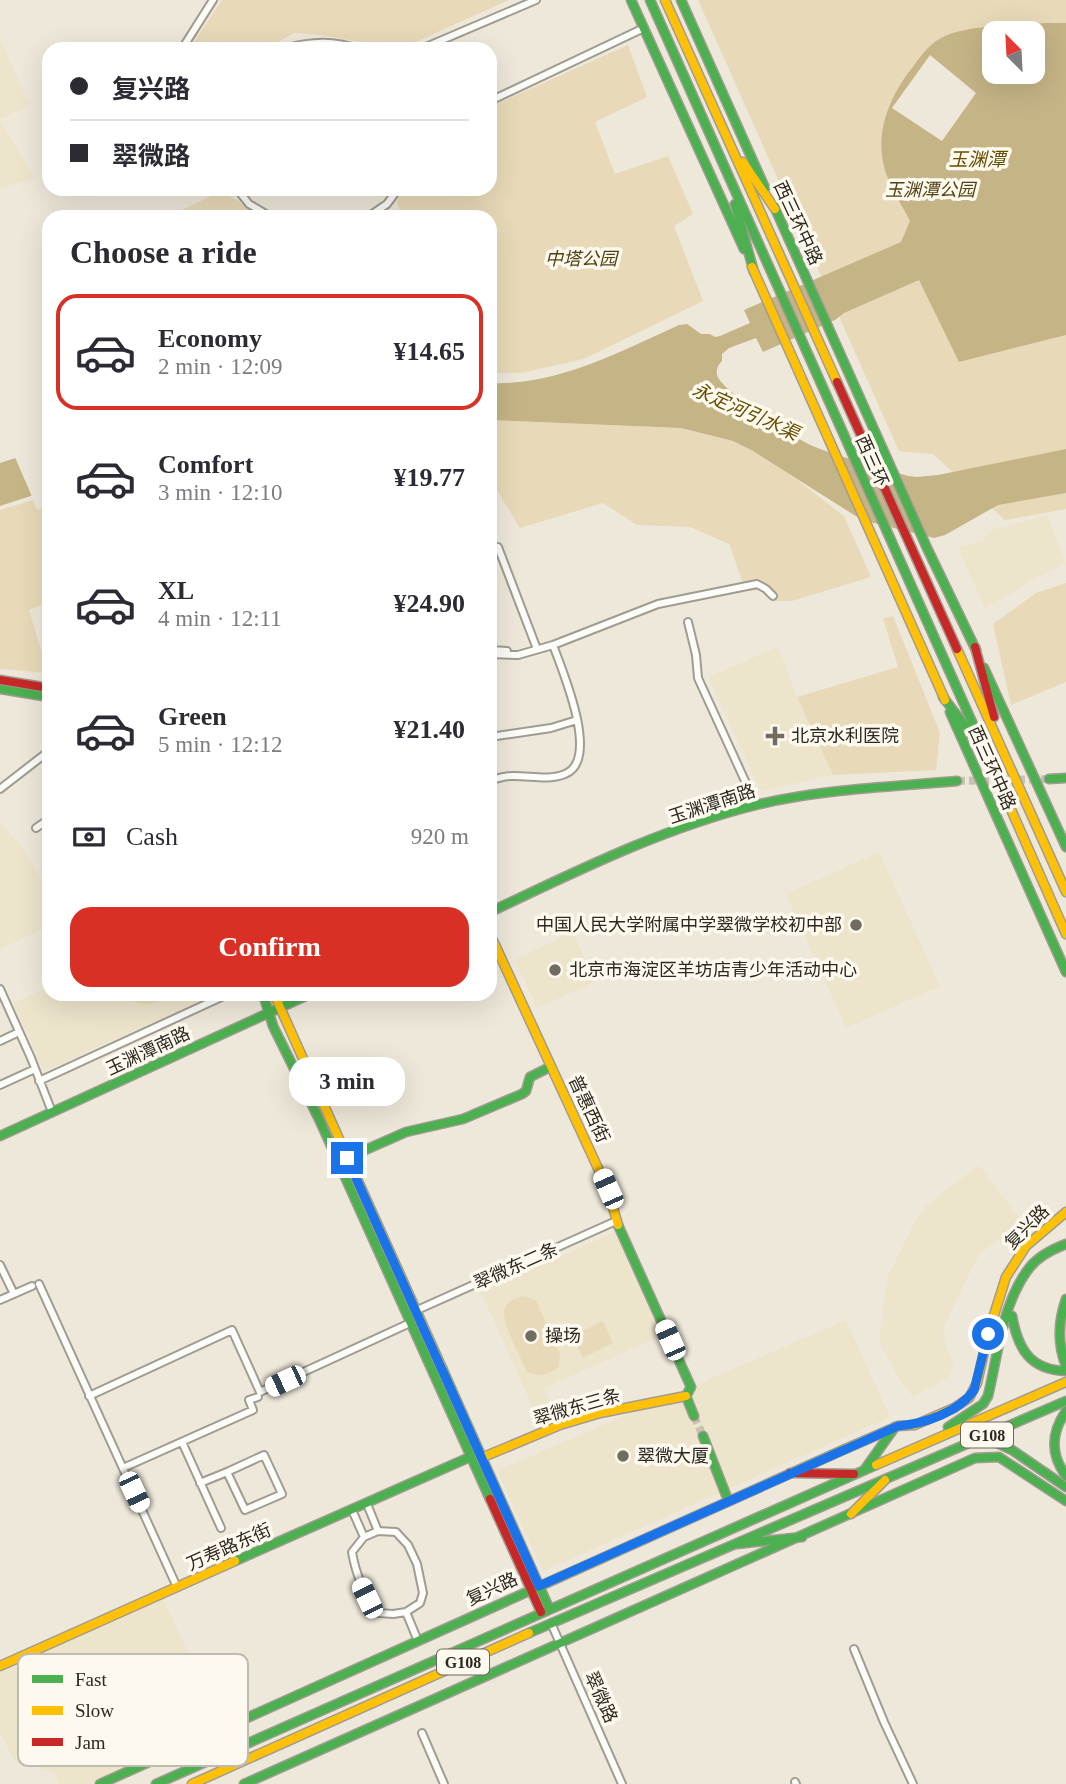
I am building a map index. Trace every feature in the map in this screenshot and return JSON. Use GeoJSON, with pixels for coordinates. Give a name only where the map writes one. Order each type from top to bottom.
{"type":"FeatureCollection","features":[{"type":"Feature","properties":{"kind":"main road"},"geometry":{"type":"LineString","coordinates":[[631,0],[754,272]]}},
{"type":"Feature","properties":{"kind":"main road","name":"西三环"},"geometry":{"type":"LineString","coordinates":[[650,0],[1066,934]]}},
{"type":"Feature","properties":{"kind":"main road","name":"西三环"},"geometry":{"type":"LineString","coordinates":[[665,0],[1066,892]]}},
{"type":"Feature","properties":{"kind":"main road","name":"西三环中路"},"geometry":{"type":"LineString","coordinates":[[681,0],[927,548],[1066,846]]}},
{"type":"Feature","properties":{"kind":"main road"},"geometry":{"type":"LineString","coordinates":[[728,139],[775,209]]}},
{"type":"Feature","properties":{"kind":"main road"},"geometry":{"type":"LineString","coordinates":[[724,167],[754,272]]}},
{"type":"Feature","properties":{"kind":"main road","name":"西三环中路"},"geometry":{"type":"LineString","coordinates":[[754,272],[1066,972]]}},
{"type":"Feature","properties":{"kind":"main road"},"geometry":{"type":"LineString","coordinates":[[975,647],[1002,747]]}},
{"type":"Feature","properties":{"kind":"main road"},"geometry":{"type":"LineString","coordinates":[[0,680],[42,687]]}},
{"type":"Feature","properties":{"kind":"main road"},"geometry":{"type":"LineString","coordinates":[[0,689],[42,696]]}},
{"type":"Feature","properties":{"kind":"main road"},"geometry":{"type":"LineString","coordinates":[[943,697],[984,752]]}},
{"type":"Feature","properties":{"kind":"main road"},"geometry":{"type":"LineString","coordinates":[[1049,779],[1066,778]]}},
{"type":"Feature","properties":{"kind":"main road","name":"玉渊潭南路"},"geometry":{"type":"LineString","coordinates":[[497,909],[609,858],[709,818],[802,796],[957,781]]}},
{"type":"Feature","properties":{"kind":"main road","name":"普惠西街"},"geometry":{"type":"LineString","coordinates":[[497,949],[608,1189],[616,1222],[691,1387],[686,1396],[694,1416]]}},
{"type":"Feature","properties":{"kind":"main road"},"geometry":{"type":"LineString","coordinates":[[265,1001],[300,1085],[319,1119],[470,1457],[535,1587]]}},
{"type":"Feature","properties":{"kind":"main road"},"geometry":{"type":"LineString","coordinates":[[276,1001],[481,1458],[545,1610]]}},
{"type":"Feature","properties":{"kind":"main road","name":"玉渊潭南路"},"geometry":{"type":"LineString","coordinates":[[0,1136],[294,1001]]}},
{"type":"Feature","properties":{"kind":"main road"},"geometry":{"type":"LineString","coordinates":[[347,1158],[407,1132],[463,1119],[522,1094],[526,1091],[530,1077],[551,1067]]}},
{"type":"Feature","properties":{"kind":"main road","name":"复兴路"},"geometry":{"type":"LineString","coordinates":[[248,1717],[728,1500],[895,1427],[915,1425],[954,1408],[969,1398],[977,1383],[1002,1286],[1010,1268],[1026,1246],[1066,1212]]}},
{"type":"Feature","properties":{"kind":"main road"},"geometry":{"type":"LineString","coordinates":[[919,1445],[983,1404],[988,1396],[1019,1284],[1031,1266],[1047,1253],[1066,1244]]}},
{"type":"Feature","properties":{"kind":"main road"},"geometry":{"type":"LineString","coordinates":[[1011,1307],[1015,1338],[1026,1356],[1049,1370],[1066,1368],[1060,1351],[1058,1328],[1066,1299]]}},
{"type":"Feature","properties":{"kind":"main road","name":"G108"},"geometry":{"type":"LineString","coordinates":[[248,1743],[902,1452],[1066,1382]]}},
{"type":"Feature","properties":{"kind":"main road","name":"翠微东三条"},"geometry":{"type":"LineString","coordinates":[[481,1458],[560,1424],[686,1396]]}},
{"type":"Feature","properties":{"kind":"main road","name":"G108"},"geometry":{"type":"LineString","coordinates":[[248,1759],[551,1623],[1066,1401]]}},
{"type":"Feature","properties":{"kind":"main road"},"geometry":{"type":"LineString","coordinates":[[1066,1411],[1057,1425],[1053,1440],[1055,1460],[1066,1476]]}},
{"type":"Feature","properties":{"kind":"main road"},"geometry":{"type":"LineString","coordinates":[[865,1469],[895,1427]]}},
{"type":"Feature","properties":{"kind":"main road"},"geometry":{"type":"LineString","coordinates":[[703,1436],[728,1500]]}},
{"type":"Feature","properties":{"kind":"main road"},"geometry":{"type":"LineString","coordinates":[[984,1437],[1012,1450],[1066,1487]]}},
{"type":"Feature","properties":{"kind":"main road"},"geometry":{"type":"LineString","coordinates":[[244,1784],[983,1456],[999,1457],[1066,1501]]}},
{"type":"Feature","properties":{"kind":"main road","name":"万寿路东街"},"geometry":{"type":"LineString","coordinates":[[27,1654],[470,1457]]}},
{"type":"Feature","properties":{"kind":"main road"},"geometry":{"type":"LineString","coordinates":[[790,1473],[854,1474]]}},
{"type":"Feature","properties":{"kind":"main road"},"geometry":{"type":"LineString","coordinates":[[851,1514],[886,1479]]}},
{"type":"Feature","properties":{"kind":"main road"},"geometry":{"type":"LineString","coordinates":[[737,1544],[802,1537]]}},
{"type":"Feature","properties":{"kind":"main road","name":"万寿路东街"},"geometry":{"type":"LineString","coordinates":[[0,1666],[18,1658]]}},
{"type":"Feature","properties":{"kind":"main road","name":"复兴路"},"geometry":{"type":"LineString","coordinates":[[100,1784],[140,1766]]}},
{"type":"Feature","properties":{"kind":"main road","name":"G108"},"geometry":{"type":"LineString","coordinates":[[156,1784],[196,1766]]}},
{"type":"Feature","properties":{"kind":"main road","name":"G108"},"geometry":{"type":"LineString","coordinates":[[192,1784],[232,1766]]}},
{"type":"Feature","properties":{"kind":"street"},"geometry":{"type":"LineString","coordinates":[[186,42],[213,0]]}},
{"type":"Feature","properties":{"kind":"street"},"geometry":{"type":"LineString","coordinates":[[437,42],[536,0]]}},
{"type":"Feature","properties":{"kind":"street"},"geometry":{"type":"LineString","coordinates":[[497,98],[644,28]]}},
{"type":"Feature","properties":{"kind":"street"},"geometry":{"type":"LineString","coordinates":[[243,196],[259,210]]}},
{"type":"Feature","properties":{"kind":"street"},"geometry":{"type":"LineString","coordinates":[[378,210],[393,196]]}},
{"type":"Feature","properties":{"kind":"street"},"geometry":{"type":"LineString","coordinates":[[498,547],[537,649]]}},
{"type":"Feature","properties":{"kind":"street"},"geometry":{"type":"LineString","coordinates":[[497,653],[518,655],[553,645],[658,604],[686,597],[757,584],[772,596]]}},
{"type":"Feature","properties":{"kind":"street"},"geometry":{"type":"LineString","coordinates":[[688,622],[698,678],[756,805]]}},
{"type":"Feature","properties":{"kind":"street"},"geometry":{"type":"LineString","coordinates":[[497,779],[565,774],[576,766],[581,754],[577,720],[572,696],[553,645]]}},
{"type":"Feature","properties":{"kind":"street"},"geometry":{"type":"LineString","coordinates":[[497,736],[551,728],[577,720]]}},
{"type":"Feature","properties":{"kind":"street"},"geometry":{"type":"LineString","coordinates":[[0,789],[42,756]]}},
{"type":"Feature","properties":{"kind":"street"},"geometry":{"type":"LineString","coordinates":[[36,828],[42,824]]}},
{"type":"Feature","properties":{"kind":"street"},"geometry":{"type":"LineString","coordinates":[[1,992],[52,1112]]}},
{"type":"Feature","properties":{"kind":"street"},"geometry":{"type":"LineString","coordinates":[[39,1081],[213,1001]]}},
{"type":"Feature","properties":{"kind":"street"},"geometry":{"type":"LineString","coordinates":[[0,1041],[19,1032]]}},
{"type":"Feature","properties":{"kind":"street"},"geometry":{"type":"LineString","coordinates":[[0,1085],[35,1069]]}},
{"type":"Feature","properties":{"kind":"street","name":"翠微东二条"},"geometry":{"type":"LineString","coordinates":[[415,1311],[616,1222]]}},
{"type":"Feature","properties":{"kind":"street"},"geometry":{"type":"LineString","coordinates":[[0,1265],[14,1294]]}},
{"type":"Feature","properties":{"kind":"street"},"geometry":{"type":"LineString","coordinates":[[0,1300],[36,1285],[177,1587]]}},
{"type":"Feature","properties":{"kind":"street"},"geometry":{"type":"LineString","coordinates":[[89,1396],[232,1330],[260,1392],[410,1323]]}},
{"type":"Feature","properties":{"kind":"street"},"geometry":{"type":"LineString","coordinates":[[122,1468],[253,1410],[249,1401],[258,1397]]}},
{"type":"Feature","properties":{"kind":"street"},"geometry":{"type":"LineString","coordinates":[[182,1442],[220,1528]]}},
{"type":"Feature","properties":{"kind":"street"},"geometry":{"type":"LineString","coordinates":[[200,1483],[264,1455],[282,1494],[245,1510],[227,1472]]}},
{"type":"Feature","properties":{"kind":"street"},"geometry":{"type":"LineString","coordinates":[[367,1504],[378,1531]]}},
{"type":"Feature","properties":{"kind":"street"},"geometry":{"type":"LineString","coordinates":[[352,1510],[363,1537]]}},
{"type":"Feature","properties":{"kind":"street"},"geometry":{"type":"LineString","coordinates":[[378,1531],[396,1532],[408,1545],[417,1564],[423,1593],[419,1603],[406,1612],[394,1614],[379,1612],[367,1598],[356,1575],[352,1552],[363,1537],[378,1531]]}},
{"type":"Feature","properties":{"kind":"street"},"geometry":{"type":"LineString","coordinates":[[406,1612],[418,1641]]}},
{"type":"Feature","properties":{"kind":"street","name":"翠微路"},"geometry":{"type":"LineString","coordinates":[[551,1623],[622,1784]]}},
{"type":"Feature","properties":{"kind":"street"},"geometry":{"type":"LineString","coordinates":[[854,1649],[884,1722],[914,1784]]}},
{"type":"Feature","properties":{"kind":"street"},"geometry":{"type":"LineString","coordinates":[[422,1733],[444,1784]]}},
{"type":"Feature","properties":{"kind":"shaded area"},"geometry":{"type":"Polygon","coordinates":[[[0,39],[30,106],[0,119],[0,39]]]}},
{"type":"Feature","properties":{"kind":"shaded area"},"geometry":{"type":"Polygon","coordinates":[[[0,120],[35,179],[0,188],[0,120]]]}},
{"type":"Feature","properties":{"kind":"shaded area"},"geometry":{"type":"Polygon","coordinates":[[[1047,515],[1066,564],[1039,576],[985,609],[958,548],[984,540],[989,531],[1047,515]]]}},
{"type":"Feature","properties":{"kind":"shaded area","name":"北京水利医院"},"geometry":{"type":"Polygon","coordinates":[[[778,647],[797,697],[833,775],[761,791],[708,677],[778,647]]]}},
{"type":"Feature","properties":{"kind":"shaded area"},"geometry":{"type":"Polygon","coordinates":[[[0,822],[22,847],[42,880],[42,930],[0,948],[0,822]]]}},
{"type":"Feature","properties":{"kind":"shaded area","name":"中国人民大学附属中学翠微学校初中部"},"geometry":{"type":"Polygon","coordinates":[[[879,852],[940,986],[846,1028],[786,894],[879,852]]]}},
{"type":"Feature","properties":{"kind":"shaded area","name":"北京市海淀区羊坊店青少年活动中心"},"geometry":{"type":"Polygon","coordinates":[[[573,932],[595,982],[537,1008],[515,959],[573,932]]]}},
{"type":"Feature","properties":{"kind":"shaded area"},"geometry":{"type":"Polygon","coordinates":[[[42,990],[42,1001],[200,1001],[44,1071],[13,1003],[42,990]]]}},
{"type":"Feature","properties":{"kind":"shaded area"},"geometry":{"type":"Polygon","coordinates":[[[979,1165],[1022,1221],[980,1254],[943,1329],[946,1346],[954,1363],[948,1379],[913,1396],[903,1386],[879,1342],[887,1278],[915,1221],[928,1204],[979,1165]]]}},
{"type":"Feature","properties":{"kind":"shaded area"},"geometry":{"type":"Polygon","coordinates":[[[615,1232],[661,1336],[544,1388],[554,1412],[538,1419],[481,1292],[615,1232]]]}},
{"type":"Feature","properties":{"kind":"shaded area","name":"翠微大厦"},"geometry":{"type":"Polygon","coordinates":[[[846,1320],[890,1417],[543,1571],[497,1471],[846,1320]]]}},
{"type":"Feature","properties":{"kind":"shaded area"},"geometry":{"type":"Polygon","coordinates":[[[163,1598],[189,1654],[38,1654],[163,1598]]]}},
{"type":"Feature","properties":{"kind":"shaded area"},"geometry":{"type":"Polygon","coordinates":[[[18,1663],[18,1762],[14,1761],[0,1732],[0,1671],[18,1663]]]}},
{"type":"Feature","properties":{"kind":"shaded area"},"geometry":{"type":"Polygon","coordinates":[[[31,1766],[130,1766],[88,1784],[59,1784],[54,1773],[31,1766]]]}},
{"type":"Feature","properties":{"kind":"green space"},"geometry":{"type":"Polygon","coordinates":[[[222,0],[509,0],[416,42],[360,42],[294,33],[278,42],[194,42],[222,0]]]}},
{"type":"Feature","properties":{"kind":"green space","name":"玉渊潭公园"},"geometry":{"type":"Polygon","coordinates":[[[698,0],[1066,0],[1066,509],[1005,520],[933,454],[899,451],[698,0]]]}},
{"type":"Feature","properties":{"kind":"green space","name":"中塔公园"},"geometry":{"type":"Polygon","coordinates":[[[628,45],[647,97],[595,122],[615,174],[668,156],[693,214],[674,226],[703,301],[584,359],[521,373],[497,373],[497,210],[400,210],[397,202],[400,196],[497,196],[497,104],[628,45]]]}},
{"type":"Feature","properties":{"kind":"green space"},"geometry":{"type":"Polygon","coordinates":[[[211,196],[230,196],[251,210],[182,210],[211,196]]]}},
{"type":"Feature","properties":{"kind":"green space"},"geometry":{"type":"Polygon","coordinates":[[[497,420],[681,428],[733,441],[753,451],[795,478],[844,516],[871,577],[792,601],[773,601],[761,590],[746,591],[729,544],[690,527],[637,525],[603,503],[520,528],[497,490],[497,420]]]}},
{"type":"Feature","properties":{"kind":"green space"},"geometry":{"type":"Polygon","coordinates":[[[33,500],[37,510],[42,508],[42,605],[29,610],[42,653],[42,672],[0,669],[0,510],[33,500]]]}},
{"type":"Feature","properties":{"kind":"green space"},"geometry":{"type":"Polygon","coordinates":[[[1066,583],[1066,682],[1011,705],[993,624],[1036,593],[1066,583]]]}},
{"type":"Feature","properties":{"kind":"green space"},"geometry":{"type":"Polygon","coordinates":[[[893,616],[940,733],[936,770],[833,775],[797,697],[898,667],[883,618],[893,616]]]}},
{"type":"Feature","properties":{"kind":"green space"},"geometry":{"type":"Polygon","coordinates":[[[135,1001],[157,1001],[149,1004],[135,1001]]]}},
{"type":"Feature","properties":{"kind":"green space","name":"操场"},"geometry":{"type":"Polygon","coordinates":[[[523,1296],[536,1300],[560,1354],[559,1367],[547,1374],[527,1372],[505,1321],[506,1306],[512,1300],[523,1296]]]}},
{"type":"Feature","properties":{"kind":"green space"},"geometry":{"type":"Polygon","coordinates":[[[603,1321],[613,1343],[583,1358],[572,1336],[603,1321]]]}},
{"type":"Feature","properties":{"kind":"water"},"geometry":{"type":"Polygon","coordinates":[[[1045,23],[1066,23],[1066,335],[959,362],[919,280],[763,352],[756,338],[729,348],[722,354],[717,375],[745,403],[806,443],[908,476],[938,475],[1066,449],[1066,493],[998,505],[945,535],[934,538],[862,520],[733,441],[681,428],[497,420],[497,383],[539,379],[563,373],[610,356],[679,325],[687,324],[701,334],[720,336],[750,323],[744,310],[901,242],[910,221],[888,179],[883,160],[881,147],[885,121],[901,84],[927,49],[941,38],[964,30],[982,28],[982,84],[1045,84],[1045,23]]]}},
{"type":"Feature","properties":{"kind":"water"},"geometry":{"type":"Polygon","coordinates":[[[42,449],[42,492],[0,506],[0,463],[42,449]]]}},
{"type":"Feature","properties":{"kind":"pier"},"geometry":{"type":"Polygon","coordinates":[[[930,55],[976,93],[942,141],[892,108],[930,55]]]}},
{"type":"Feature","properties":{"kind":"pier"},"geometry":{"type":"Polygon","coordinates":[[[42,445],[42,496],[33,499],[14,455],[42,445]]]}},
{"type":"Feature","properties":{"kind":"tunnel"},"geometry":{"type":"LineString","coordinates":[[957,781],[1049,779]]}},
{"type":"Feature","properties":{"kind":"tunnel"},"geometry":{"type":"LineString","coordinates":[[694,1416],[703,1436]]}},
{"type":"Feature","properties":{"kind":"traffic: fast"},"geometry":{"type":"LineString","coordinates":[[631,0],[744,249]]}},
{"type":"Feature","properties":{"kind":"traffic: fast"},"geometry":{"type":"LineString","coordinates":[[650,0],[1009,805]]}},
{"type":"Feature","properties":{"kind":"traffic: fast"},"geometry":{"type":"LineString","coordinates":[[681,0],[765,188]]}},
{"type":"Feature","properties":{"kind":"traffic: fast"},"geometry":{"type":"LineString","coordinates":[[735,204],[754,272]]}},
{"type":"Feature","properties":{"kind":"traffic: fast"},"geometry":{"type":"LineString","coordinates":[[774,206],[927,548],[976,650]]}},
{"type":"Feature","properties":{"kind":"traffic: fast"},"geometry":{"type":"LineString","coordinates":[[984,668],[1066,847]]}},
{"type":"Feature","properties":{"kind":"traffic: fast"},"geometry":{"type":"LineString","coordinates":[[0,689],[42,696]]}},
{"type":"Feature","properties":{"kind":"traffic: fast"},"geometry":{"type":"LineString","coordinates":[[943,697],[972,735]]}},
{"type":"Feature","properties":{"kind":"traffic: fast"},"geometry":{"type":"LineString","coordinates":[[950,712],[1066,972]]}},
{"type":"Feature","properties":{"kind":"traffic: fast"},"geometry":{"type":"LineString","coordinates":[[1049,779],[1066,778]]}},
{"type":"Feature","properties":{"kind":"traffic: fast"},"geometry":{"type":"LineString","coordinates":[[497,909],[654,838],[756,805],[856,789],[957,781]]}},
{"type":"Feature","properties":{"kind":"traffic: fast"},"geometry":{"type":"LineString","coordinates":[[265,1001],[273,1026],[319,1119],[490,1499]]}},
{"type":"Feature","properties":{"kind":"traffic: fast"},"geometry":{"type":"LineString","coordinates":[[0,1136],[295,1001]]}},
{"type":"Feature","properties":{"kind":"traffic: fast"},"geometry":{"type":"LineString","coordinates":[[347,1158],[406,1132],[463,1119],[522,1094],[526,1091],[530,1077],[550,1067]]}},
{"type":"Feature","properties":{"kind":"traffic: fast"},"geometry":{"type":"LineString","coordinates":[[618,1225],[691,1387],[686,1396],[694,1416]]}},
{"type":"Feature","properties":{"kind":"traffic: fast"},"geometry":{"type":"LineString","coordinates":[[948,1427],[983,1404],[988,1396],[1007,1312],[1030,1267],[1038,1259],[1066,1244]]}},
{"type":"Feature","properties":{"kind":"traffic: fast"},"geometry":{"type":"LineString","coordinates":[[1066,1299],[1060,1332],[1066,1366]]}},
{"type":"Feature","properties":{"kind":"traffic: fast"},"geometry":{"type":"LineString","coordinates":[[1012,1316],[1018,1338],[1028,1356],[1043,1367],[1066,1371]]}},
{"type":"Feature","properties":{"kind":"traffic: fast"},"geometry":{"type":"LineString","coordinates":[[442,1368],[549,1608]]}},
{"type":"Feature","properties":{"kind":"traffic: fast"},"geometry":{"type":"LineString","coordinates":[[529,1633],[1066,1401]]}},
{"type":"Feature","properties":{"kind":"traffic: fast"},"geometry":{"type":"LineString","coordinates":[[1066,1411],[1057,1427],[1054,1443],[1057,1460],[1066,1476]]}},
{"type":"Feature","properties":{"kind":"traffic: fast"},"geometry":{"type":"LineString","coordinates":[[865,1469],[895,1427]]}},
{"type":"Feature","properties":{"kind":"traffic: fast"},"geometry":{"type":"LineString","coordinates":[[703,1436],[728,1500]]}},
{"type":"Feature","properties":{"kind":"traffic: fast"},"geometry":{"type":"LineString","coordinates":[[984,1437],[1012,1450],[1066,1487]]}},
{"type":"Feature","properties":{"kind":"traffic: fast"},"geometry":{"type":"LineString","coordinates":[[248,1717],[845,1449]]}},
{"type":"Feature","properties":{"kind":"traffic: fast"},"geometry":{"type":"LineString","coordinates":[[235,1561],[470,1457]]}},
{"type":"Feature","properties":{"kind":"traffic: fast"},"geometry":{"type":"LineString","coordinates":[[244,1784],[975,1458],[999,1457],[1066,1501]]}},
{"type":"Feature","properties":{"kind":"traffic: fast"},"geometry":{"type":"LineString","coordinates":[[248,1743],[876,1465]]}},
{"type":"Feature","properties":{"kind":"traffic: fast"},"geometry":{"type":"LineString","coordinates":[[737,1544],[802,1537]]}},
{"type":"Feature","properties":{"kind":"traffic: fast"},"geometry":{"type":"LineString","coordinates":[[100,1784],[140,1766]]}},
{"type":"Feature","properties":{"kind":"traffic: fast"},"geometry":{"type":"LineString","coordinates":[[156,1784],[197,1766]]}},
{"type":"Feature","properties":{"kind":"traffic: slow"},"geometry":{"type":"LineString","coordinates":[[665,0],[837,382]]}},
{"type":"Feature","properties":{"kind":"traffic: slow"},"geometry":{"type":"LineString","coordinates":[[743,162],[775,209]]}},
{"type":"Feature","properties":{"kind":"traffic: slow"},"geometry":{"type":"LineString","coordinates":[[752,267],[945,700]]}},
{"type":"Feature","properties":{"kind":"traffic: slow"},"geometry":{"type":"LineString","coordinates":[[957,649],[1066,892]]}},
{"type":"Feature","properties":{"kind":"traffic: slow"},"geometry":{"type":"LineString","coordinates":[[1009,805],[1066,934]]}},
{"type":"Feature","properties":{"kind":"traffic: slow"},"geometry":{"type":"LineString","coordinates":[[497,949],[608,1190],[618,1225]]}},
{"type":"Feature","properties":{"kind":"traffic: slow"},"geometry":{"type":"LineString","coordinates":[[277,1001],[442,1368]]}},
{"type":"Feature","properties":{"kind":"traffic: slow"},"geometry":{"type":"LineString","coordinates":[[845,1449],[898,1426],[915,1425],[954,1408],[969,1398],[977,1383],[988,1334],[1006,1277],[1026,1246],[1066,1212]]}},
{"type":"Feature","properties":{"kind":"traffic: slow"},"geometry":{"type":"LineString","coordinates":[[876,1465],[1066,1382]]}},
{"type":"Feature","properties":{"kind":"traffic: slow"},"geometry":{"type":"LineString","coordinates":[[481,1458],[560,1425],[600,1413],[686,1396]]}},
{"type":"Feature","properties":{"kind":"traffic: slow"},"geometry":{"type":"LineString","coordinates":[[851,1514],[885,1480]]}},
{"type":"Feature","properties":{"kind":"traffic: slow"},"geometry":{"type":"LineString","coordinates":[[27,1654],[235,1561]]}},
{"type":"Feature","properties":{"kind":"traffic: slow"},"geometry":{"type":"LineString","coordinates":[[248,1759],[529,1633]]}},
{"type":"Feature","properties":{"kind":"traffic: slow"},"geometry":{"type":"LineString","coordinates":[[0,1666],[18,1658]]}},
{"type":"Feature","properties":{"kind":"traffic: slow"},"geometry":{"type":"LineString","coordinates":[[192,1784],[232,1766]]}},
{"type":"Feature","properties":{"kind":"traffic: jam"},"geometry":{"type":"LineString","coordinates":[[837,382],[957,649]]}},
{"type":"Feature","properties":{"kind":"traffic: jam"},"geometry":{"type":"LineString","coordinates":[[975,647],[994,717]]}},
{"type":"Feature","properties":{"kind":"traffic: jam"},"geometry":{"type":"LineString","coordinates":[[0,680],[42,687]]}},
{"type":"Feature","properties":{"kind":"traffic: jam"},"geometry":{"type":"LineString","coordinates":[[790,1473],[854,1474]]}},
{"type":"Feature","properties":{"kind":"traffic: jam"},"geometry":{"type":"LineString","coordinates":[[490,1499],[541,1612]]}},
{"type":"Feature","properties":{"kind":"place","name":"北京水利医院"},"geometry":{"type":"Point","coordinates":[775,736]}},
{"type":"Feature","properties":{"kind":"place","name":"中国人民大学附属中学翠微学校初中部"},"geometry":{"type":"Point","coordinates":[856,925]}},
{"type":"Feature","properties":{"kind":"place","name":"北京市海淀区羊坊店青少年活动中心"},"geometry":{"type":"Point","coordinates":[555,970]}},
{"type":"Feature","properties":{"kind":"place","name":"操场"},"geometry":{"type":"Point","coordinates":[531,1336]}},
{"type":"Feature","properties":{"kind":"place","name":"翠微大厦"},"geometry":{"type":"Point","coordinates":[623,1456]}},
{"type":"Feature","properties":{"kind":"route"},"geometry":{"type":"LineString","coordinates":[[347,1158],[539,1586],[898,1426],[915,1425],[962,1404],[969,1398],[977,1383],[988,1334]]}},
{"type":"Feature","properties":{"kind":"water label","name":"玉渊潭"},"geometry":{"type":"Point","coordinates":[977,159]}},
{"type":"Feature","properties":{"kind":"water label","name":"永定河引水渠"},"geometry":{"type":"Point","coordinates":[746,411]}}]}
